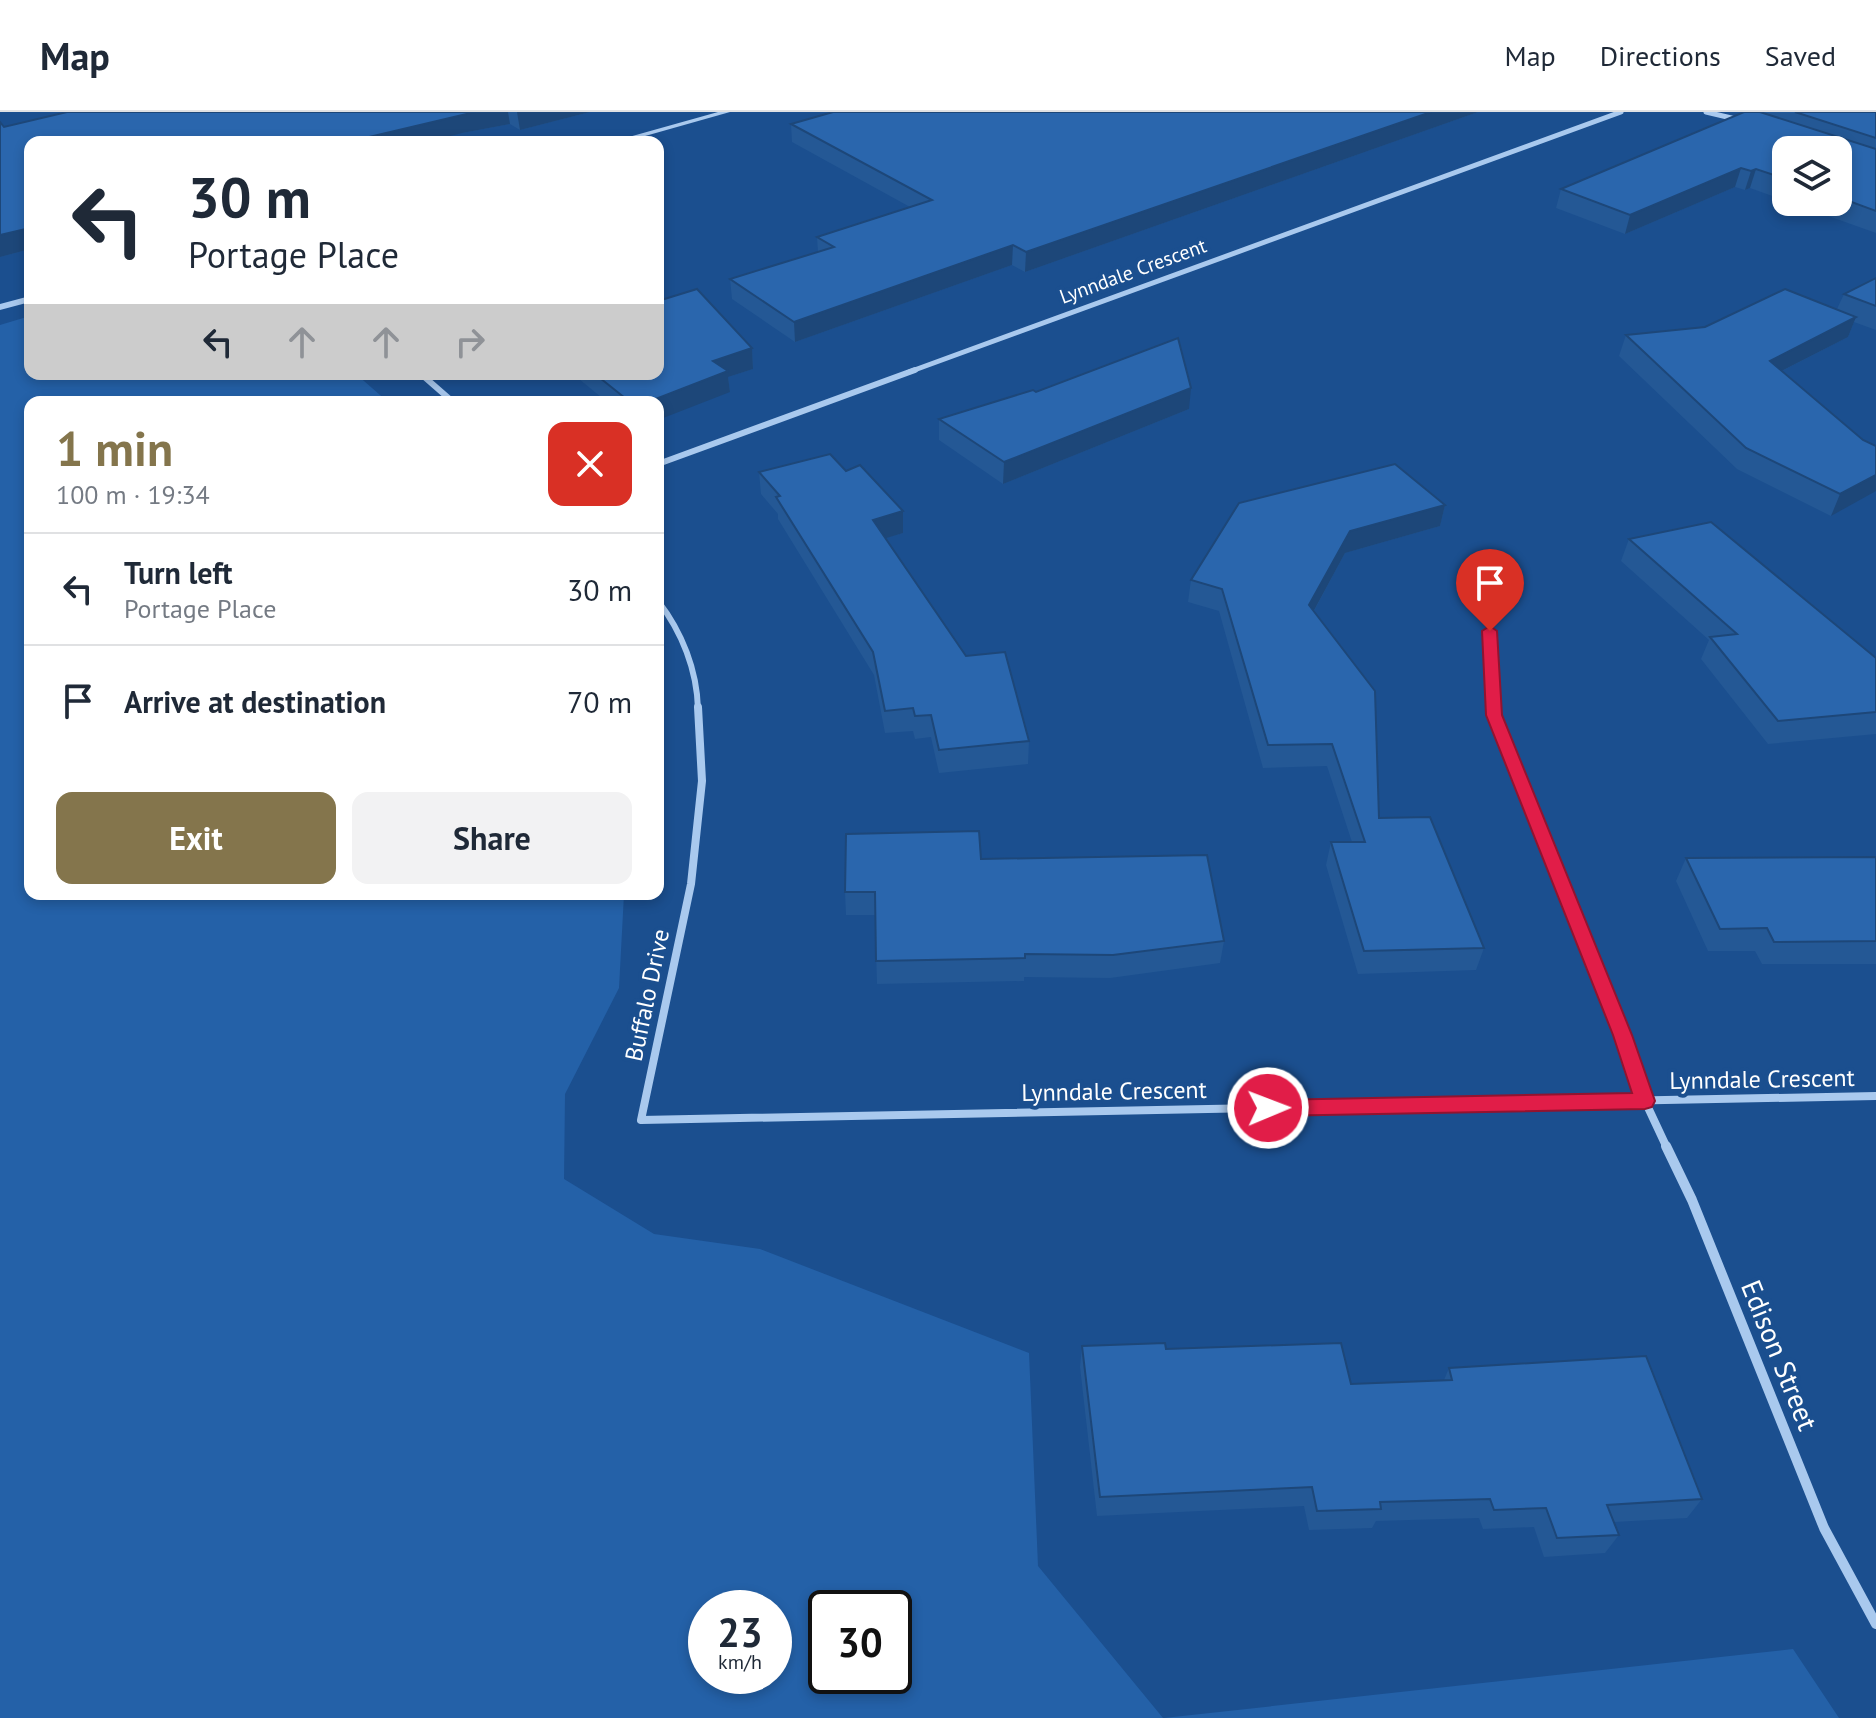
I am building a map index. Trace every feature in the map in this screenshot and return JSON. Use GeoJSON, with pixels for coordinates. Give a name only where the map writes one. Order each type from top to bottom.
{"type":"FeatureCollection","features":[{"type":"Feature","properties":{"kind":"street"},"geometry":{"type":"LineString","coordinates":[[637,136],[726,112]]}},
{"type":"Feature","properties":{"kind":"street","name":"Lynndale Crescent"},"geometry":{"type":"LineString","coordinates":[[664,462],[1621,112]]}},
{"type":"Feature","properties":{"kind":"street"},"geometry":{"type":"LineString","coordinates":[[1706,112],[1752,124]]}},
{"type":"Feature","properties":{"kind":"street"},"geometry":{"type":"LineString","coordinates":[[0,307],[24,301]]}},
{"type":"Feature","properties":{"kind":"street"},"geometry":{"type":"LineString","coordinates":[[428,380],[446,396]]}},
{"type":"Feature","properties":{"kind":"street","name":"Buffalo Drive"},"geometry":{"type":"LineString","coordinates":[[641,1120],[691,884],[702,781],[697,679],[672,619],[664,609]]}},
{"type":"Feature","properties":{"kind":"street","name":"Edison Street"},"geometry":{"type":"LineString","coordinates":[[1490,631],[1494,715],[1623,1035],[1645,1101],[1692,1200],[1824,1528],[1876,1624]]}},
{"type":"Feature","properties":{"kind":"street","name":"Lynndale Crescent"},"geometry":{"type":"LineString","coordinates":[[641,1120],[1876,1096]]}},
{"type":"Feature","properties":{"kind":"shaded area"},"geometry":{"type":"Polygon","coordinates":[[[24,318],[24,380],[363,380],[381,396],[24,396],[24,900],[624,900],[619,988],[565,1094],[564,1179],[654,1234],[760,1249],[1029,1353],[1038,1566],[1163,1718],[0,1718],[0,325],[24,318]]]}},
{"type":"Feature","properties":{"kind":"shaded area"},"geometry":{"type":"Polygon","coordinates":[[[1793,1649],[1839,1718],[1164,1718],[1793,1649]]]}},
{"type":"Feature","properties":{"kind":"building"},"geometry":{"type":"Polygon","coordinates":[[[67,112],[475,112],[373,136],[24,136],[24,229],[0,235],[0,122],[4,127],[67,112]]]}},
{"type":"Feature","properties":{"kind":"building"},"geometry":{"type":"Polygon","coordinates":[[[833,112],[1431,112],[1026,252],[1013,245],[794,322],[730,279],[834,247],[817,237],[932,200],[791,124],[833,112]]]}},
{"type":"Feature","properties":{"kind":"building"},"geometry":{"type":"Polygon","coordinates":[[[1744,112],[1760,112],[1835,136],[1772,136],[1772,174],[1741,168],[1630,215],[1561,189],[1744,112]]]}},
{"type":"Feature","properties":{"kind":"building"},"geometry":{"type":"Polygon","coordinates":[[[1795,112],[1876,112],[1876,138],[1795,112]]]}},
{"type":"Feature","properties":{"kind":"building"},"geometry":{"type":"Polygon","coordinates":[[[1852,141],[1876,149],[1876,211],[1852,202],[1852,141]]]}},
{"type":"Feature","properties":{"kind":"building"},"geometry":{"type":"Polygon","coordinates":[[[1876,278],[1876,306],[1844,294],[1876,278]]]}},
{"type":"Feature","properties":{"kind":"building"},"geometry":{"type":"Polygon","coordinates":[[[697,289],[752,348],[713,361],[728,371],[663,396],[622,396],[602,380],[664,380],[664,299],[697,289]]]}},
{"type":"Feature","properties":{"kind":"building"},"geometry":{"type":"Polygon","coordinates":[[[1785,289],[1856,317],[1770,361],[1863,440],[1876,446],[1876,475],[1840,494],[1746,448],[1626,335],[1705,327],[1785,289]]]}},
{"type":"Feature","properties":{"kind":"building"},"geometry":{"type":"Polygon","coordinates":[[[1178,338],[1191,388],[1004,462],[939,419],[1033,390],[1036,392],[1178,338]]]}},
{"type":"Feature","properties":{"kind":"building"},"geometry":{"type":"Polygon","coordinates":[[[830,454],[846,471],[860,465],[903,511],[873,520],[966,656],[1005,652],[1029,741],[939,750],[931,715],[915,716],[913,708],[885,711],[873,652],[776,497],[780,496],[759,472],[830,454]]]}},
{"type":"Feature","properties":{"kind":"building"},"geometry":{"type":"Polygon","coordinates":[[[1395,464],[1445,505],[1350,531],[1309,605],[1375,691],[1379,818],[1430,817],[1484,948],[1364,951],[1331,842],[1365,842],[1332,744],[1268,745],[1222,589],[1191,580],[1239,503],[1395,464]]]}},
{"type":"Feature","properties":{"kind":"building"},"geometry":{"type":"Polygon","coordinates":[[[1711,522],[1876,658],[1876,712],[1778,721],[1710,637],[1737,634],[1629,539],[1711,522]]]}},
{"type":"Feature","properties":{"kind":"building"},"geometry":{"type":"Polygon","coordinates":[[[979,831],[981,859],[1207,855],[1224,941],[1113,955],[1025,954],[1025,958],[876,961],[875,892],[845,892],[846,834],[979,831]]]}},
{"type":"Feature","properties":{"kind":"building"},"geometry":{"type":"Polygon","coordinates":[[[1876,857],[1876,941],[1774,942],[1767,928],[1720,929],[1686,858],[1876,857]]]}},
{"type":"Feature","properties":{"kind":"building"},"geometry":{"type":"Polygon","coordinates":[[[1165,1343],[1166,1349],[1341,1343],[1351,1384],[1452,1380],[1449,1368],[1646,1356],[1702,1499],[1607,1505],[1619,1535],[1557,1538],[1546,1508],[1494,1510],[1490,1499],[1380,1502],[1381,1509],[1317,1511],[1312,1487],[1100,1497],[1082,1346],[1165,1343]]]}},
{"type":"Feature","properties":{"kind":"route"},"geometry":{"type":"LineString","coordinates":[[1268,1108],[1645,1101],[1623,1035],[1494,715],[1490,631]]}}]}
